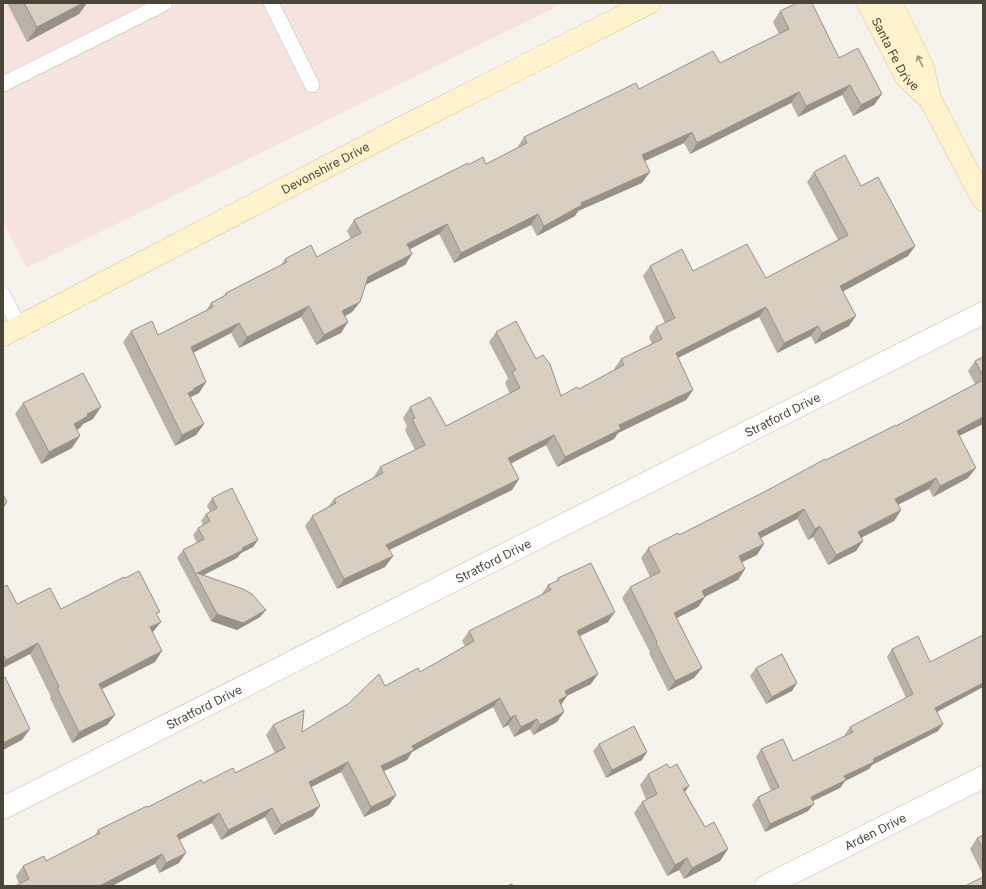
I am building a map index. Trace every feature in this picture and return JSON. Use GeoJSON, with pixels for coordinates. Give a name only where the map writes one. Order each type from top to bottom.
{"type":"FeatureCollection","features":[{"type":"Feature","properties":{"kind":"street","name":"Devonshire Drive"},"geometry":{"type":"LineString","coordinates":[[11,330],[405,126],[649,3]]}},
{"type":"Feature","properties":{"kind":"street","name":"Santa Fe Drive"},"geometry":{"type":"LineString","coordinates":[[868,3],[906,77],[930,98]]}},
{"type":"Feature","properties":{"kind":"street","name":"Santa Fe Drive"},"geometry":{"type":"LineString","coordinates":[[891,3],[923,68],[930,98],[983,200]]}},
{"type":"Feature","properties":{"kind":"street","name":"Stratford Drive"},"geometry":{"type":"LineString","coordinates":[[3,808],[983,313]]}},
{"type":"Feature","properties":{"kind":"street","name":"Arden Drive"},"geometry":{"type":"LineString","coordinates":[[766,886],[983,777]]}},
{"type":"Feature","properties":{"kind":"lane"},"geometry":{"type":"LineString","coordinates":[[3,84],[166,3]]}},
{"type":"Feature","properties":{"kind":"lane"},"geometry":{"type":"LineString","coordinates":[[271,3],[312,85]]}},
{"type":"Feature","properties":{"kind":"lane"},"geometry":{"type":"LineString","coordinates":[[3,295],[11,330]]}},
{"type":"Feature","properties":{"kind":"shaded area"},"geometry":{"type":"Polygon","coordinates":[[[3,3],[564,3],[27,268],[3,222],[3,3]]]}},
{"type":"Feature","properties":{"kind":"building"},"geometry":{"type":"Polygon","coordinates":[[[24,3],[83,3],[37,27],[24,3]]]}},
{"type":"Feature","properties":{"kind":"building"},"geometry":{"type":"Polygon","coordinates":[[[797,3],[812,3],[839,58],[858,48],[882,94],[861,105],[850,85],[806,106],[799,92],[697,143],[692,132],[642,155],[650,172],[581,203],[582,205],[544,226],[538,214],[461,253],[447,224],[407,244],[412,254],[368,277],[360,302],[342,311],[348,322],[324,335],[309,306],[247,337],[239,323],[191,347],[206,382],[188,393],[204,424],[182,435],[131,331],[152,321],[158,335],[213,307],[211,303],[226,295],[226,293],[287,262],[285,259],[311,245],[317,257],[361,233],[354,220],[468,163],[468,165],[483,157],[486,164],[527,143],[524,137],[636,83],[639,89],[713,51],[720,63],[789,29],[780,11],[797,3]]]}},
{"type":"Feature","properties":{"kind":"building"},"geometry":{"type":"Polygon","coordinates":[[[845,155],[861,186],[878,177],[915,246],[840,286],[856,316],[822,333],[818,326],[784,343],[766,307],[676,353],[693,390],[619,425],[621,429],[565,457],[554,435],[508,458],[519,479],[386,545],[393,556],[344,579],[312,516],[336,503],[334,499],[383,473],[380,467],[425,445],[412,419],[415,418],[410,407],[430,397],[446,426],[520,388],[512,372],[516,370],[496,332],[516,321],[536,359],[543,355],[550,364],[561,396],[577,387],[579,389],[624,365],[621,359],[662,339],[656,327],[675,318],[650,266],[682,249],[693,271],[747,244],[766,278],[848,235],[814,172],[845,155]]]}},
{"type":"Feature","properties":{"kind":"building"},"geometry":{"type":"Polygon","coordinates":[[[983,357],[983,376],[975,361],[983,357]]]}},
{"type":"Feature","properties":{"kind":"building"},"geometry":{"type":"Polygon","coordinates":[[[83,373],[101,407],[87,414],[88,416],[74,424],[80,436],[49,452],[23,403],[83,373]]]}},
{"type":"Feature","properties":{"kind":"building"},"geometry":{"type":"Polygon","coordinates":[[[983,380],[983,417],[957,431],[976,468],[940,486],[936,478],[895,499],[901,510],[858,532],[863,541],[836,555],[820,526],[815,529],[804,509],[758,533],[764,544],[739,556],[745,569],[702,591],[705,597],[674,613],[702,668],[675,681],[630,587],[660,572],[648,548],[678,533],[679,535],[825,459],[826,460],[896,426],[983,380]]]}},
{"type":"Feature","properties":{"kind":"building"},"geometry":{"type":"Polygon","coordinates":[[[232,488],[258,540],[242,548],[243,550],[197,573],[243,589],[252,594],[266,610],[243,623],[217,614],[183,550],[204,539],[198,528],[210,521],[206,514],[217,508],[212,498],[232,488]]]}},
{"type":"Feature","properties":{"kind":"building"},"geometry":{"type":"Polygon","coordinates":[[[3,494],[7,502],[3,505],[3,494]]]}},
{"type":"Feature","properties":{"kind":"building"},"geometry":{"type":"Polygon","coordinates":[[[591,563],[615,612],[577,631],[598,674],[565,691],[567,696],[559,700],[564,712],[540,725],[537,719],[521,727],[515,715],[510,718],[500,698],[412,746],[414,750],[381,766],[396,795],[371,807],[348,762],[309,782],[320,806],[281,825],[272,808],[228,830],[219,813],[177,835],[186,853],[166,863],[162,854],[99,886],[15,886],[29,879],[23,866],[44,856],[46,861],[100,833],[98,830],[201,780],[203,783],[233,768],[235,773],[285,748],[273,725],[304,710],[302,732],[348,704],[379,674],[385,686],[418,668],[420,672],[474,641],[469,631],[551,590],[548,585],[559,580],[558,578],[591,563]]]}},
{"type":"Feature","properties":{"kind":"building"},"geometry":{"type":"Polygon","coordinates":[[[139,571],[160,612],[156,613],[161,622],[150,627],[162,651],[99,684],[115,715],[79,732],[57,688],[59,687],[38,643],[6,660],[3,654],[3,587],[7,585],[17,604],[50,588],[61,609],[139,571]]]}},
{"type":"Feature","properties":{"kind":"building"},"geometry":{"type":"Polygon","coordinates":[[[983,635],[983,683],[935,708],[943,724],[873,759],[874,762],[844,776],[846,780],[811,797],[814,804],[770,824],[758,797],[779,787],[761,749],[783,739],[793,761],[853,732],[850,727],[913,694],[892,649],[918,636],[930,662],[983,635]]]}},
{"type":"Feature","properties":{"kind":"building"},"geometry":{"type":"Polygon","coordinates":[[[782,654],[797,683],[772,697],[756,668],[782,654]]]}},
{"type":"Feature","properties":{"kind":"building"},"geometry":{"type":"Polygon","coordinates":[[[5,677],[30,729],[3,743],[3,678],[5,677]]]}},
{"type":"Feature","properties":{"kind":"building"},"geometry":{"type":"Polygon","coordinates":[[[634,726],[647,752],[612,770],[599,744],[634,726]]]}},
{"type":"Feature","properties":{"kind":"building"},"geometry":{"type":"Polygon","coordinates":[[[667,764],[670,768],[677,764],[689,786],[683,789],[705,827],[714,822],[728,849],[692,868],[687,858],[675,865],[642,802],[657,794],[648,774],[667,764]]]}},
{"type":"Feature","properties":{"kind":"building"},"geometry":{"type":"Polygon","coordinates":[[[983,835],[983,849],[977,838],[983,835]]]}},
{"type":"Feature","properties":{"kind":"building"},"geometry":{"type":"Polygon","coordinates":[[[983,877],[983,886],[965,886],[983,877]]]}}]}
